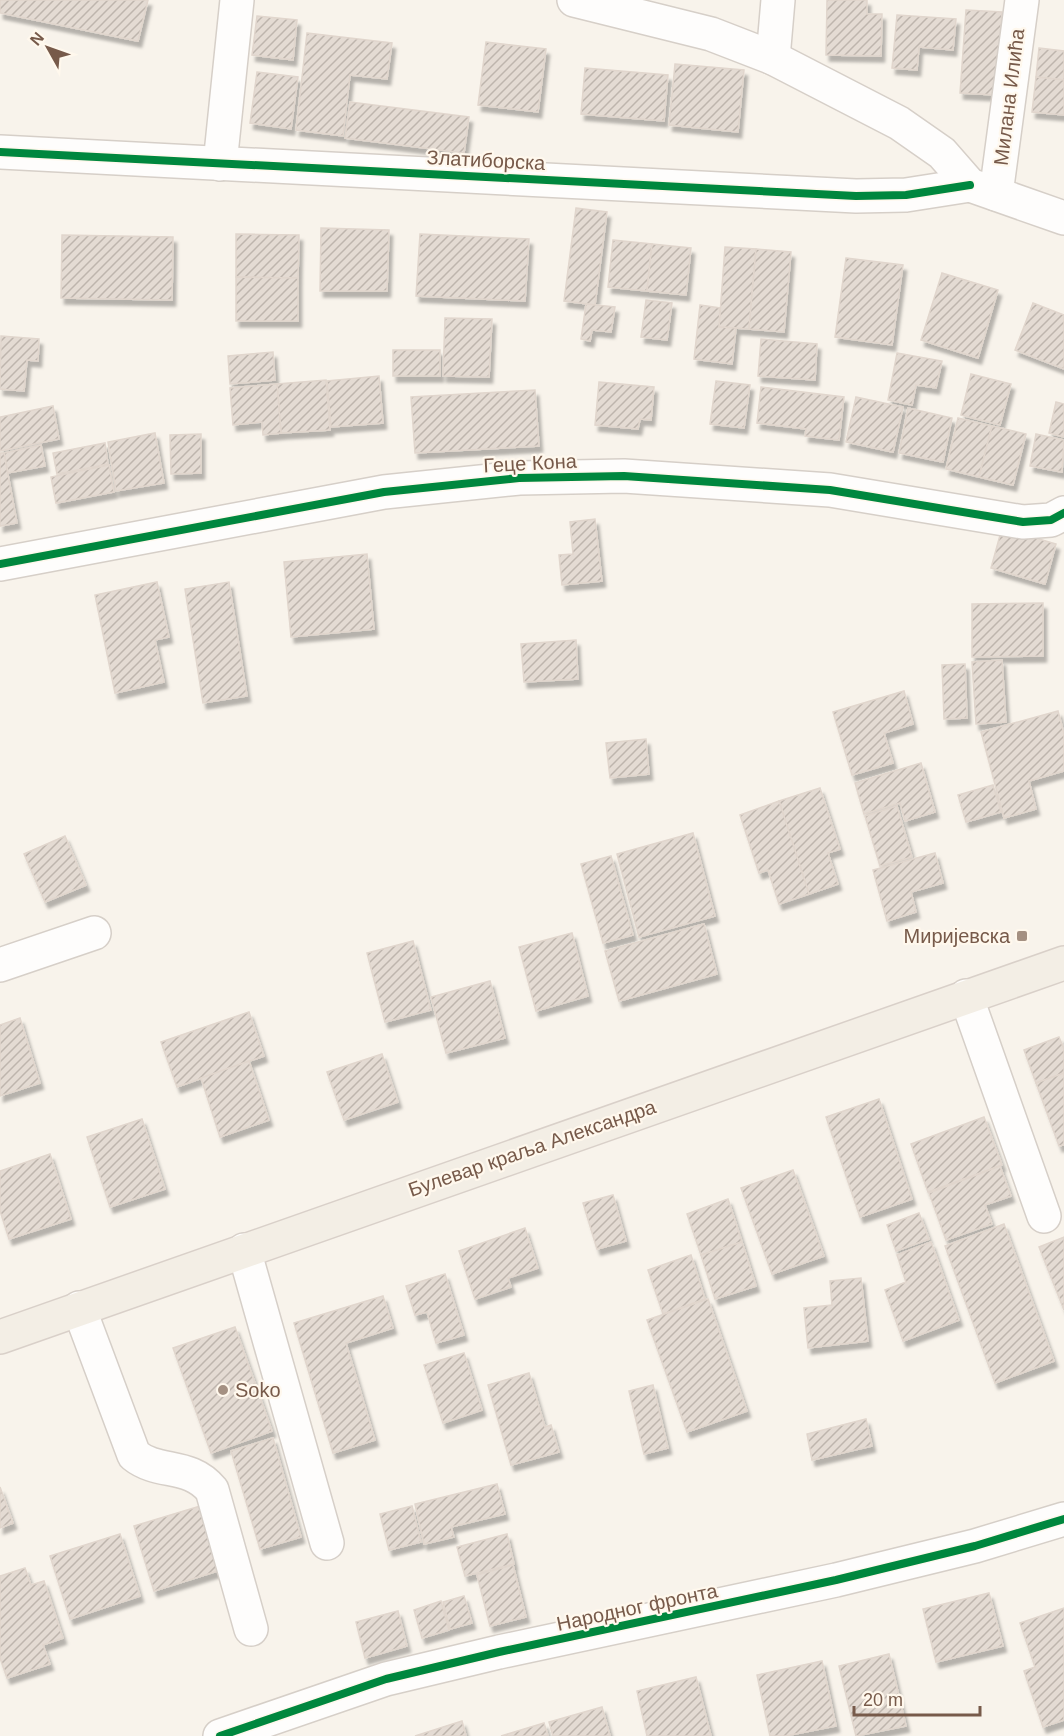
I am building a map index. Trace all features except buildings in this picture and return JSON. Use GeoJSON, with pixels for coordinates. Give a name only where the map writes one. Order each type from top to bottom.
{"type":"FeatureCollection","features":[{"type":"Feature","properties":{"kind":"main road","name":"Булевар краља Александра"},"geometry":{"type":"LineString","coordinates":[[0,1337],[1064,963]]}},
{"type":"Feature","properties":{"kind":"street"},"geometry":{"type":"LineString","coordinates":[[220,164],[237,0]]}},
{"type":"Feature","properties":{"kind":"street","name":"Златиборска"},"geometry":{"type":"LineString","coordinates":[[574,0],[711,34],[773,57],[899,123],[942,153],[983,189],[1064,218]]}},
{"type":"Feature","properties":{"kind":"street"},"geometry":{"type":"LineString","coordinates":[[773,57],[778,0]]}},
{"type":"Feature","properties":{"kind":"street","name":"Милана Илића"},"geometry":{"type":"LineString","coordinates":[[983,189],[1022,0]]}},
{"type":"Feature","properties":{"kind":"street","name":"Златиборска"},"geometry":{"type":"LineString","coordinates":[[0,152],[856,196],[983,189]]}},
{"type":"Feature","properties":{"kind":"street","name":"Геце Кона"},"geometry":{"type":"LineString","coordinates":[[0,564],[384,492],[519,478],[624,476],[830,490],[1023,522],[1051,520],[1064,513]]}},
{"type":"Feature","properties":{"kind":"street"},"geometry":{"type":"LineString","coordinates":[[0,965],[94,933]]}},
{"type":"Feature","properties":{"kind":"street"},"geometry":{"type":"LineString","coordinates":[[966,996],[1044,1216]]}},
{"type":"Feature","properties":{"kind":"street"},"geometry":{"type":"LineString","coordinates":[[244,1250],[327,1543]]}},
{"type":"Feature","properties":{"kind":"street"},"geometry":{"type":"LineString","coordinates":[[79,1308],[134,1455],[142,1462],[192,1473],[202,1478],[212,1490],[251,1629]]}},
{"type":"Feature","properties":{"kind":"street","name":"Народног фронта"},"geometry":{"type":"LineString","coordinates":[[220,1736],[281,1726],[386,1679],[499,1652],[836,1580],[975,1546],[1064,1519]]}},
{"type":"Feature","properties":{"kind":"cycle path"},"geometry":{"type":"LineString","coordinates":[[0,152],[856,196],[906,195],[970,185]]}},
{"type":"Feature","properties":{"kind":"cycle path"},"geometry":{"type":"LineString","coordinates":[[0,564],[384,492],[519,478],[624,476],[830,490],[1023,522],[1051,520],[1064,513]]}},
{"type":"Feature","properties":{"kind":"cycle path"},"geometry":{"type":"LineString","coordinates":[[220,1736],[386,1679],[499,1652],[836,1580],[975,1546],[1064,1519]]}},
{"type":"Feature","properties":{"kind":"place","name":"Миријевска"},"geometry":{"type":"Point","coordinates":[1022,936]}},
{"type":"Feature","properties":{"kind":"place","name":"Soko"},"geometry":{"type":"Point","coordinates":[223,1390]}}]}
